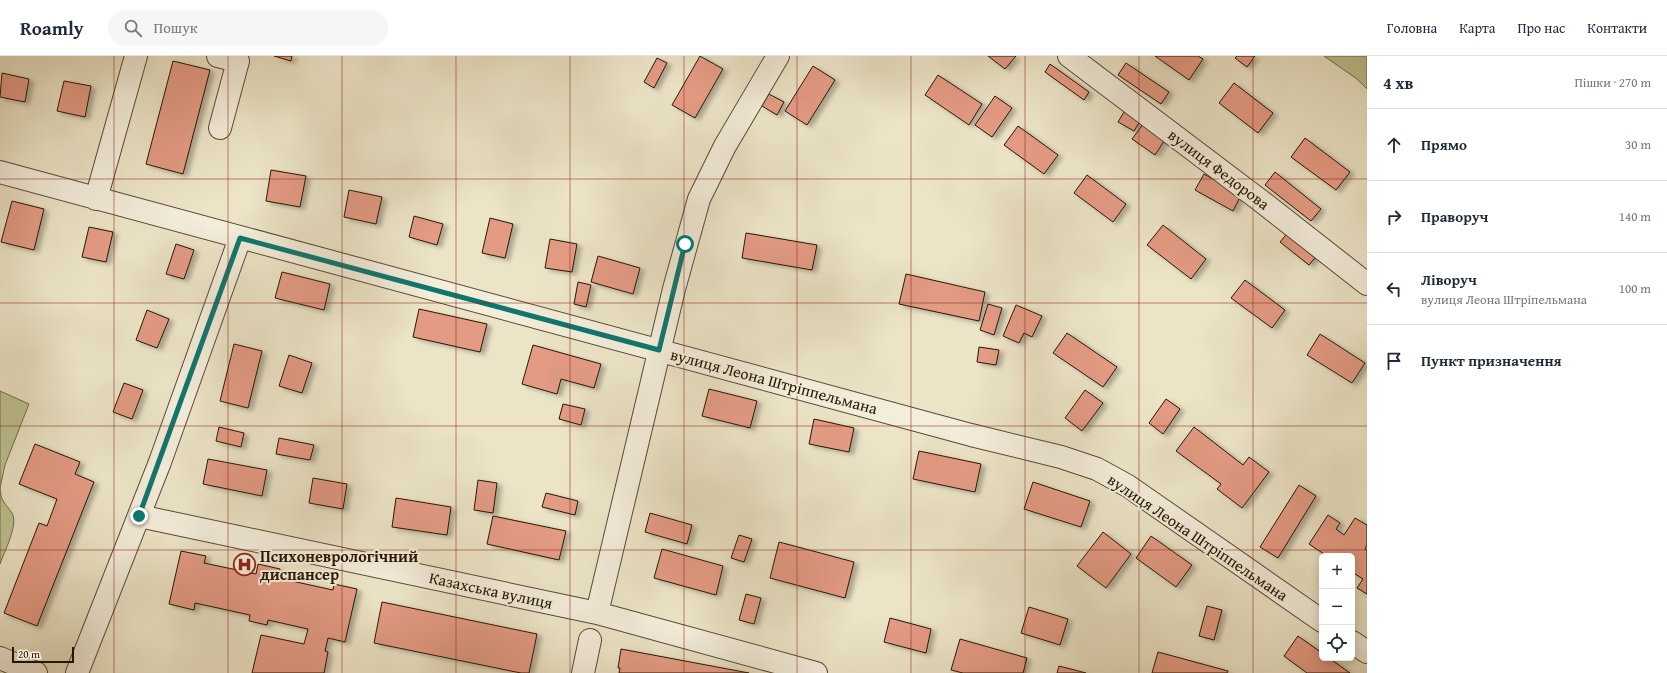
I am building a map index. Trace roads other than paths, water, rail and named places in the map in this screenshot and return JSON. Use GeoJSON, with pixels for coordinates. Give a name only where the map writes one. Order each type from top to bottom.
{"type":"FeatureCollection","features":[{"type":"Feature","properties":{"kind":"street"},"geometry":{"type":"LineString","coordinates":[[96,199],[136,56]]}},
{"type":"Feature","properties":{"kind":"street"},"geometry":{"type":"LineString","coordinates":[[218,56],[238,61],[220,128]]}},
{"type":"Feature","properties":{"kind":"street"},"geometry":{"type":"LineString","coordinates":[[597,613],[685,244],[699,199],[725,146],[778,56]]}},
{"type":"Feature","properties":{"kind":"street","name":"вулиця Федорова"},"geometry":{"type":"LineString","coordinates":[[1069,56],[1261,201],[1367,284]]}},
{"type":"Feature","properties":{"kind":"street","name":"вулиця Леона Штріппельмана"},"geometry":{"type":"LineString","coordinates":[[0,172],[971,435],[1061,457],[1097,469],[1128,486],[1319,619]]}},
{"type":"Feature","properties":{"kind":"street"},"geometry":{"type":"LineString","coordinates":[[77,673],[139,516],[240,238]]}},
{"type":"Feature","properties":{"kind":"street","name":"Казахська вулиця"},"geometry":{"type":"LineString","coordinates":[[139,516],[597,613],[816,673]]}},
{"type":"Feature","properties":{"kind":"street"},"geometry":{"type":"LineString","coordinates":[[583,673],[590,640]]}},
{"type":"Feature","properties":{"kind":"street"},"geometry":{"type":"LineString","coordinates":[[1355,644],[1367,652]]}},
{"type":"Feature","properties":{"kind":"street"},"geometry":{"type":"LineString","coordinates":[[0,658],[36,673]]}},
{"type":"Feature","properties":{"kind":"place","name":"Психоневрологічний диспансер"},"geometry":{"type":"Point","coordinates":[244,565]}}]}
